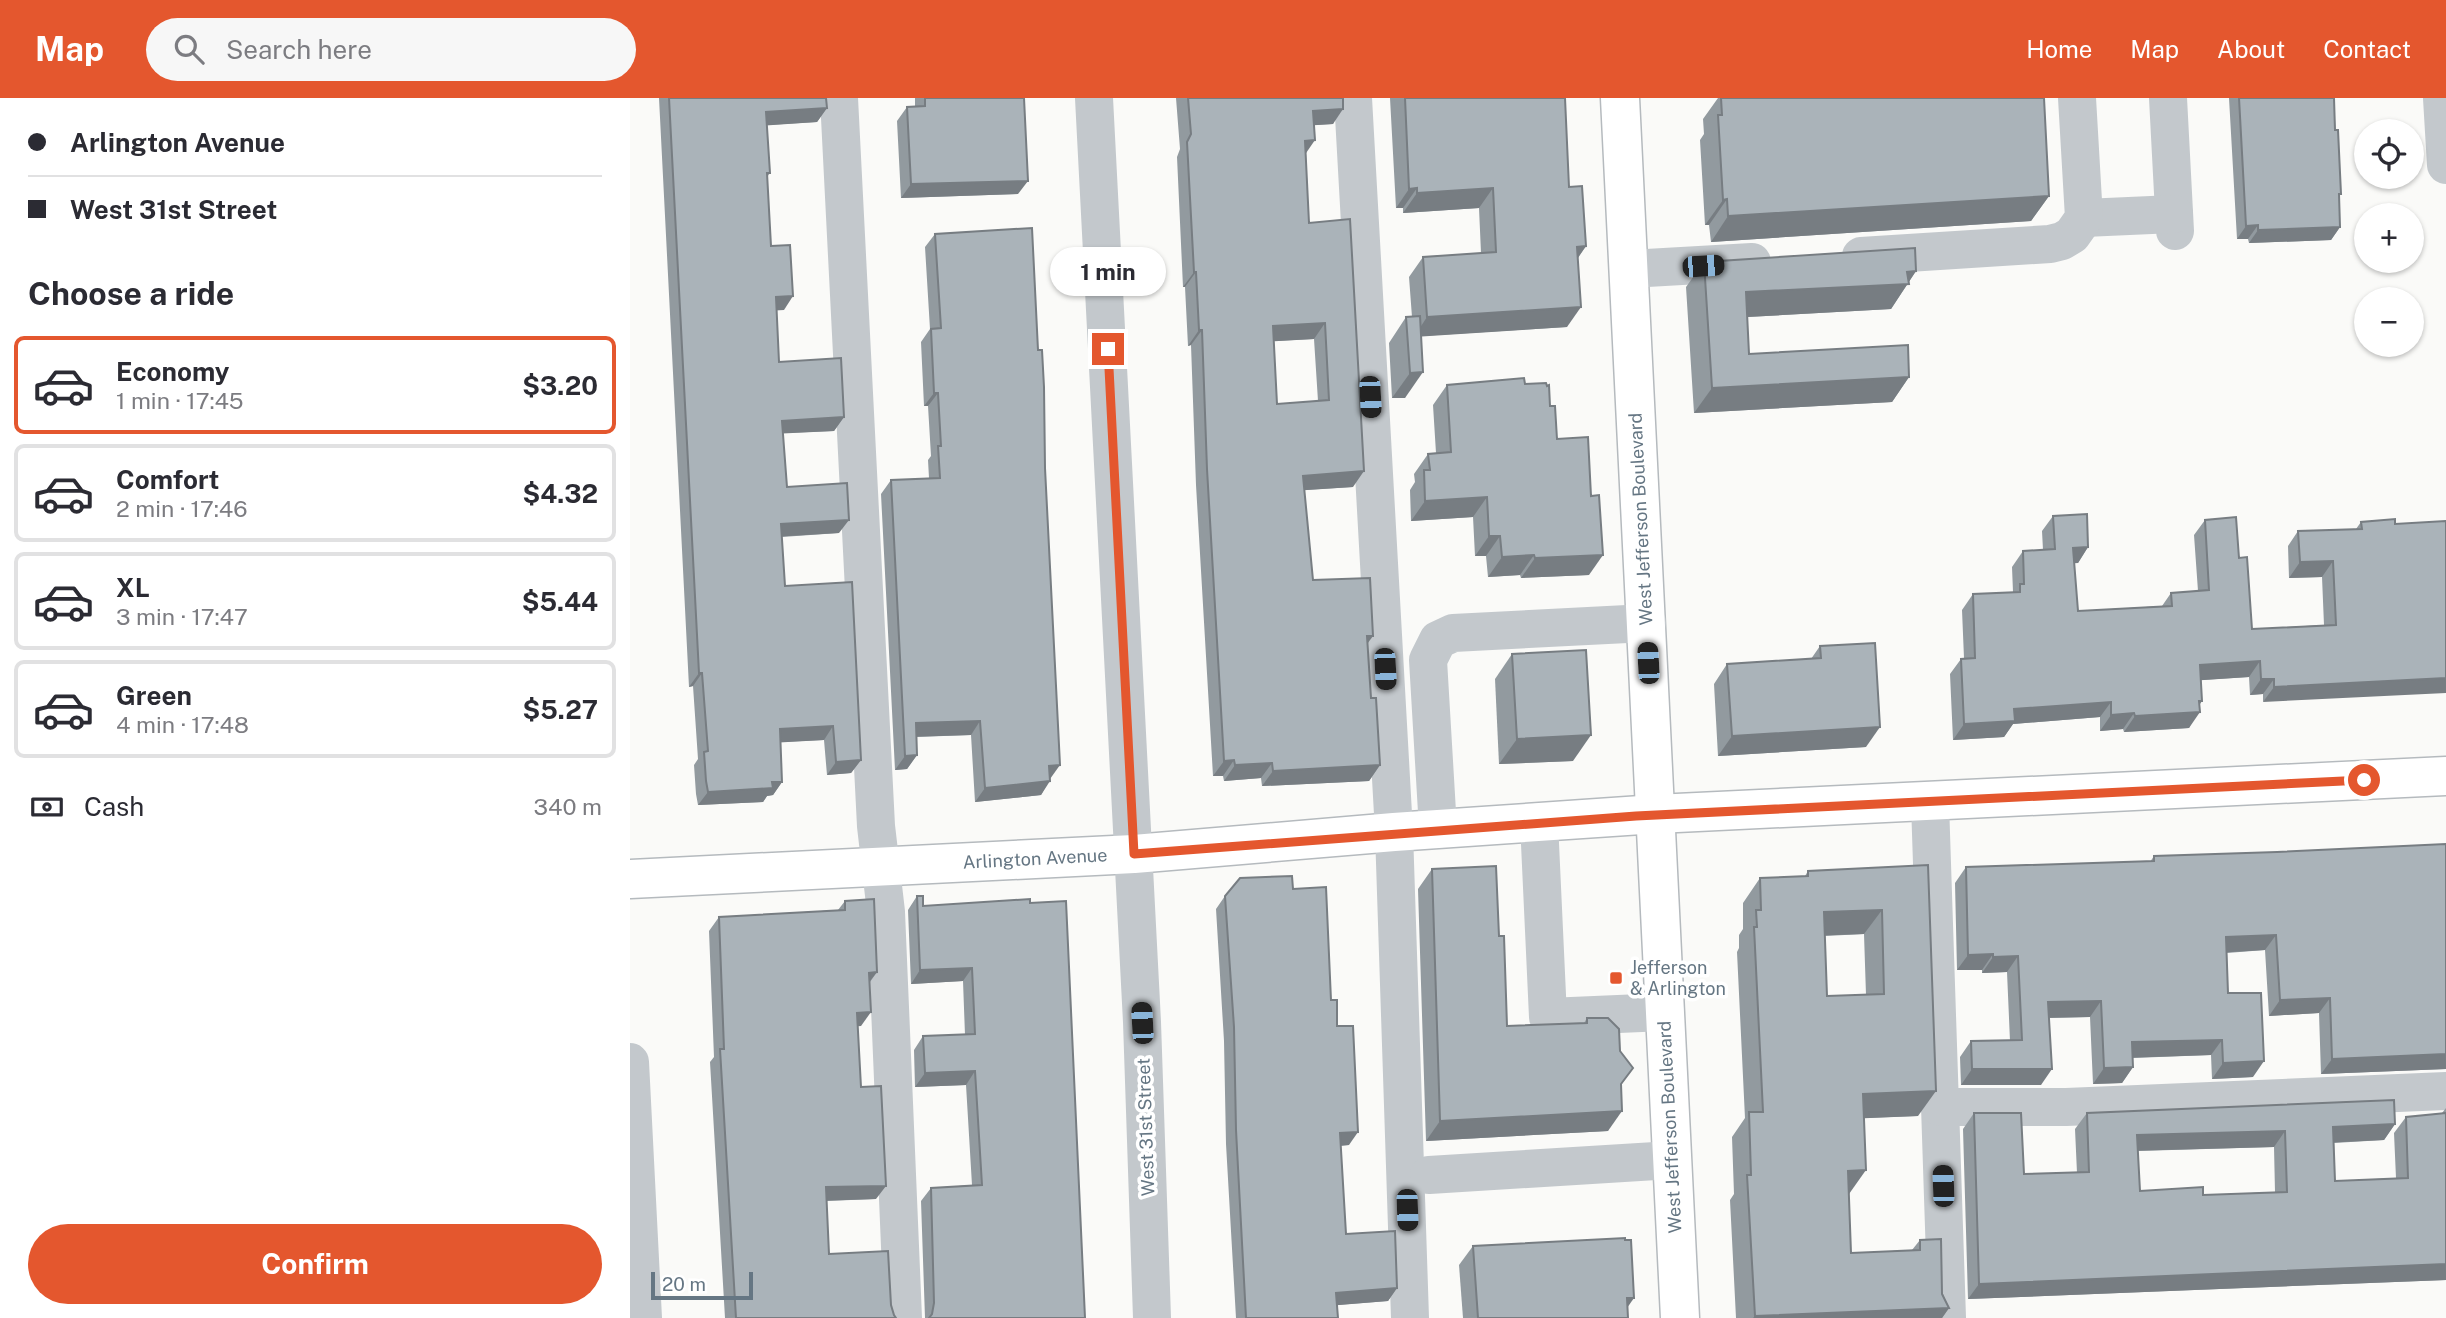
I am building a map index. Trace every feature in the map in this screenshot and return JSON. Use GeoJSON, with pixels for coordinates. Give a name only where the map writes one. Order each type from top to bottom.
{"type":"FeatureCollection","features":[{"type":"Feature","properties":{"kind":"main road","name":"West Jefferson Boulevard"},"geometry":{"type":"LineString","coordinates":[[1620,98],[1679,1318]]}},
{"type":"Feature","properties":{"kind":"main road","name":"Arlington Avenue"},"geometry":{"type":"LineString","coordinates":[[630,879],[1134,854],[1656,814],[1930,803],[2446,776]]}},
{"type":"Feature","properties":{"kind":"street"},"geometry":{"type":"LineString","coordinates":[[839,98],[876,826],[886,912],[903,1318]]}},
{"type":"Feature","properties":{"kind":"street","name":"West 31st Street"},"geometry":{"type":"LineString","coordinates":[[1094,98],[1134,854],[1152,1318]]}},
{"type":"Feature","properties":{"kind":"street"},"geometry":{"type":"LineString","coordinates":[[1353,98],[1394,832],[1410,1318]]}},
{"type":"Feature","properties":{"kind":"street"},"geometry":{"type":"LineString","coordinates":[[1828,258],[2050,244],[2072,235],[2084,218],[2077,98]]}},
{"type":"Feature","properties":{"kind":"street"},"geometry":{"type":"LineString","coordinates":[[2084,218],[2174,222],[2168,98]]}},
{"type":"Feature","properties":{"kind":"street"},"geometry":{"type":"LineString","coordinates":[[2442,98],[2446,165]]}},
{"type":"Feature","properties":{"kind":"street"},"geometry":{"type":"LineString","coordinates":[[1629,270],[1786,260]]}},
{"type":"Feature","properties":{"kind":"street"},"geometry":{"type":"LineString","coordinates":[[1438,829],[1428,660],[1438,640],[1453,633],[1647,623]]}},
{"type":"Feature","properties":{"kind":"street"},"geometry":{"type":"LineString","coordinates":[[1930,803],[1947,1318]]}},
{"type":"Feature","properties":{"kind":"street"},"geometry":{"type":"LineString","coordinates":[[1539,822],[1548,1017],[1665,1012]]}},
{"type":"Feature","properties":{"kind":"street"},"geometry":{"type":"LineString","coordinates":[[630,1062],[643,1318]]}},
{"type":"Feature","properties":{"kind":"street"},"geometry":{"type":"LineString","coordinates":[[1940,1107],[2066,1107],[2446,1090]]}},
{"type":"Feature","properties":{"kind":"street"},"geometry":{"type":"LineString","coordinates":[[1429,1175],[1672,1160]]}},
{"type":"Feature","properties":{"kind":"building"},"geometry":{"type":"Polygon","coordinates":[[[669,98],[826,98],[827,108],[766,112],[770,173],[767,173],[771,246],[790,245],[793,296],[776,297],[779,362],[841,358],[844,417],[782,421],[787,487],[847,483],[849,520],[781,524],[785,586],[852,582],[861,760],[836,762],[833,726],[780,729],[782,782],[772,782],[773,788],[708,792],[706,781],[704,752],[708,751],[702,673],[699,673],[669,98]]]}},
{"type":"Feature","properties":{"kind":"building"},"geometry":{"type":"Polygon","coordinates":[[[925,98],[1024,98],[1028,181],[911,184],[907,107],[925,106],[925,98]]]}},
{"type":"Feature","properties":{"kind":"building"},"geometry":{"type":"Polygon","coordinates":[[[1188,98],[1343,98],[1343,109],[1313,111],[1315,140],[1305,141],[1309,223],[1350,219],[1364,471],[1303,476],[1313,580],[1370,578],[1373,636],[1367,636],[1371,698],[1376,698],[1380,765],[1273,771],[1272,763],[1235,765],[1234,760],[1224,761],[1202,330],[1199,330],[1194,272],[1187,142],[1191,134],[1188,98]],[[1325,323],[1273,326],[1277,404],[1329,400],[1325,323]]]}},
{"type":"Feature","properties":{"kind":"building"},"geometry":{"type":"Polygon","coordinates":[[[1405,98],[1565,98],[1569,187],[1582,186],[1586,246],[1577,247],[1581,307],[1427,317],[1423,257],[1496,252],[1493,188],[1417,193],[1417,188],[1409,189],[1405,98]]]}},
{"type":"Feature","properties":{"kind":"building"},"geometry":{"type":"Polygon","coordinates":[[[1721,98],[2044,98],[2049,196],[1728,216],[1727,199],[1723,200],[1718,115],[1722,115],[1721,98]]]}},
{"type":"Feature","properties":{"kind":"building"},"geometry":{"type":"Polygon","coordinates":[[[2239,98],[2334,98],[2341,194],[2340,227],[2258,230],[2258,225],[2246,226],[2239,98]]]}},
{"type":"Feature","properties":{"kind":"building"},"geometry":{"type":"Polygon","coordinates":[[[1032,228],[1038,350],[1042,350],[1044,387],[1045,468],[1060,765],[1049,766],[1050,781],[985,788],[980,721],[916,723],[917,755],[905,756],[891,480],[940,478],[938,393],[934,393],[931,329],[941,328],[935,234],[1032,228]]]}},
{"type":"Feature","properties":{"kind":"building"},"geometry":{"type":"Polygon","coordinates":[[[1915,248],[1916,271],[1907,272],[1909,284],[1746,292],[1749,354],[1908,345],[1909,377],[1712,388],[1704,262],[1915,248]]]}},
{"type":"Feature","properties":{"kind":"building"},"geometry":{"type":"Polygon","coordinates":[[[1420,316],[1423,372],[1410,373],[1406,317],[1420,316]]]}},
{"type":"Feature","properties":{"kind":"building"},"geometry":{"type":"Polygon","coordinates":[[[1524,378],[1525,384],[1549,385],[1550,406],[1555,406],[1557,439],[1588,437],[1591,496],[1599,495],[1603,555],[1502,557],[1500,536],[1489,536],[1487,497],[1425,501],[1424,470],[1430,470],[1428,454],[1451,452],[1447,385],[1524,378]]]}},
{"type":"Feature","properties":{"kind":"building"},"geometry":{"type":"Polygon","coordinates":[[[2087,514],[2088,547],[2073,548],[2078,611],[2172,606],[2171,593],[2209,590],[2205,520],[2236,517],[2239,558],[2247,557],[2252,629],[2336,625],[2333,561],[2300,562],[2298,531],[2362,529],[2361,522],[2395,519],[2395,524],[2446,521],[2446,678],[2274,687],[2274,679],[2261,679],[2260,661],[2200,665],[2200,712],[2111,715],[2111,702],[2014,709],[2015,721],[1964,724],[1961,659],[1975,658],[1973,594],[2020,592],[2020,584],[2024,584],[2023,551],[2055,549],[2053,516],[2087,514]]]}},
{"type":"Feature","properties":{"kind":"building"},"geometry":{"type":"Polygon","coordinates":[[[1875,643],[1880,727],[1732,736],[1727,664],[1821,658],[1820,646],[1875,643]]]}},
{"type":"Feature","properties":{"kind":"building"},"geometry":{"type":"Polygon","coordinates":[[[1586,650],[1591,735],[1517,739],[1512,654],[1586,650]]]}},
{"type":"Feature","properties":{"kind":"building"},"geometry":{"type":"Polygon","coordinates":[[[2446,844],[2446,1054],[2332,1059],[2330,998],[2280,1000],[2276,935],[2226,937],[2228,993],[2261,993],[2264,1061],[2223,1063],[2222,1040],[2132,1042],[2133,1067],[2104,1068],[2101,1001],[2048,1002],[2052,1069],[1972,1069],[1971,1041],[2022,1040],[2018,956],[1968,955],[1966,867],[2154,861],[2154,856],[2446,844]]]}},
{"type":"Feature","properties":{"kind":"building"},"geometry":{"type":"Polygon","coordinates":[[[1928,865],[1936,1091],[1863,1094],[1866,1170],[1848,1171],[1851,1253],[1920,1250],[1920,1240],[1941,1239],[1942,1294],[1949,1308],[1755,1316],[1747,1175],[1751,1175],[1749,1112],[1763,1112],[1754,927],[1757,927],[1756,910],[1761,910],[1760,878],[1808,876],[1808,871],[1928,865]],[[1882,910],[1824,912],[1827,996],[1884,994],[1882,910]]]}},
{"type":"Feature","properties":{"kind":"building"},"geometry":{"type":"Polygon","coordinates":[[[1496,866],[1499,936],[1504,936],[1507,1026],[1587,1023],[1587,1018],[1608,1018],[1619,1029],[1620,1051],[1633,1068],[1621,1084],[1622,1111],[1440,1121],[1432,869],[1496,866]]]}},
{"type":"Feature","properties":{"kind":"building"},"geometry":{"type":"Polygon","coordinates":[[[1292,876],[1293,889],[1326,887],[1331,1000],[1337,1000],[1337,1026],[1353,1026],[1358,1132],[1340,1133],[1346,1234],[1395,1231],[1397,1288],[1336,1293],[1338,1318],[1246,1318],[1236,1130],[1234,1027],[1225,896],[1240,878],[1292,876]]]}},
{"type":"Feature","properties":{"kind":"building"},"geometry":{"type":"Polygon","coordinates":[[[917,896],[923,896],[923,906],[1030,899],[1030,903],[1066,901],[1085,1318],[929,1318],[934,1303],[931,1188],[982,1185],[975,1071],[925,1073],[923,1036],[975,1034],[972,968],[920,970],[917,896]]]}},
{"type":"Feature","properties":{"kind":"building"},"geometry":{"type":"Polygon","coordinates":[[[874,899],[877,972],[869,973],[871,1012],[857,1013],[861,1087],[881,1086],[886,1186],[826,1187],[829,1254],[888,1251],[891,1305],[896,1318],[736,1318],[720,1049],[724,1049],[719,917],[845,910],[845,901],[874,899]]]}},
{"type":"Feature","properties":{"kind":"building"},"geometry":{"type":"Polygon","coordinates":[[[2394,1100],[2395,1124],[2333,1127],[2335,1181],[2408,1178],[2406,1117],[2446,1113],[2446,1264],[1979,1284],[1974,1113],[2021,1113],[2024,1174],[2089,1172],[2087,1113],[2394,1100]],[[2285,1131],[2137,1135],[2140,1191],[2203,1187],[2203,1195],[2287,1192],[2285,1131]]]}},
{"type":"Feature","properties":{"kind":"building"},"geometry":{"type":"Polygon","coordinates":[[[1625,1238],[1631,1240],[1634,1298],[1627,1298],[1628,1318],[1478,1318],[1473,1246],[1625,1238]]]}},
{"type":"Feature","properties":{"kind":"place","name":"Jefferson & Arlington"},"geometry":{"type":"Point","coordinates":[1616,978]}},
{"type":"Feature","properties":{"kind":"route"},"geometry":{"type":"LineString","coordinates":[[1108,349],[1134,854],[1394,832],[1636,816],[2364,780]]}}]}
